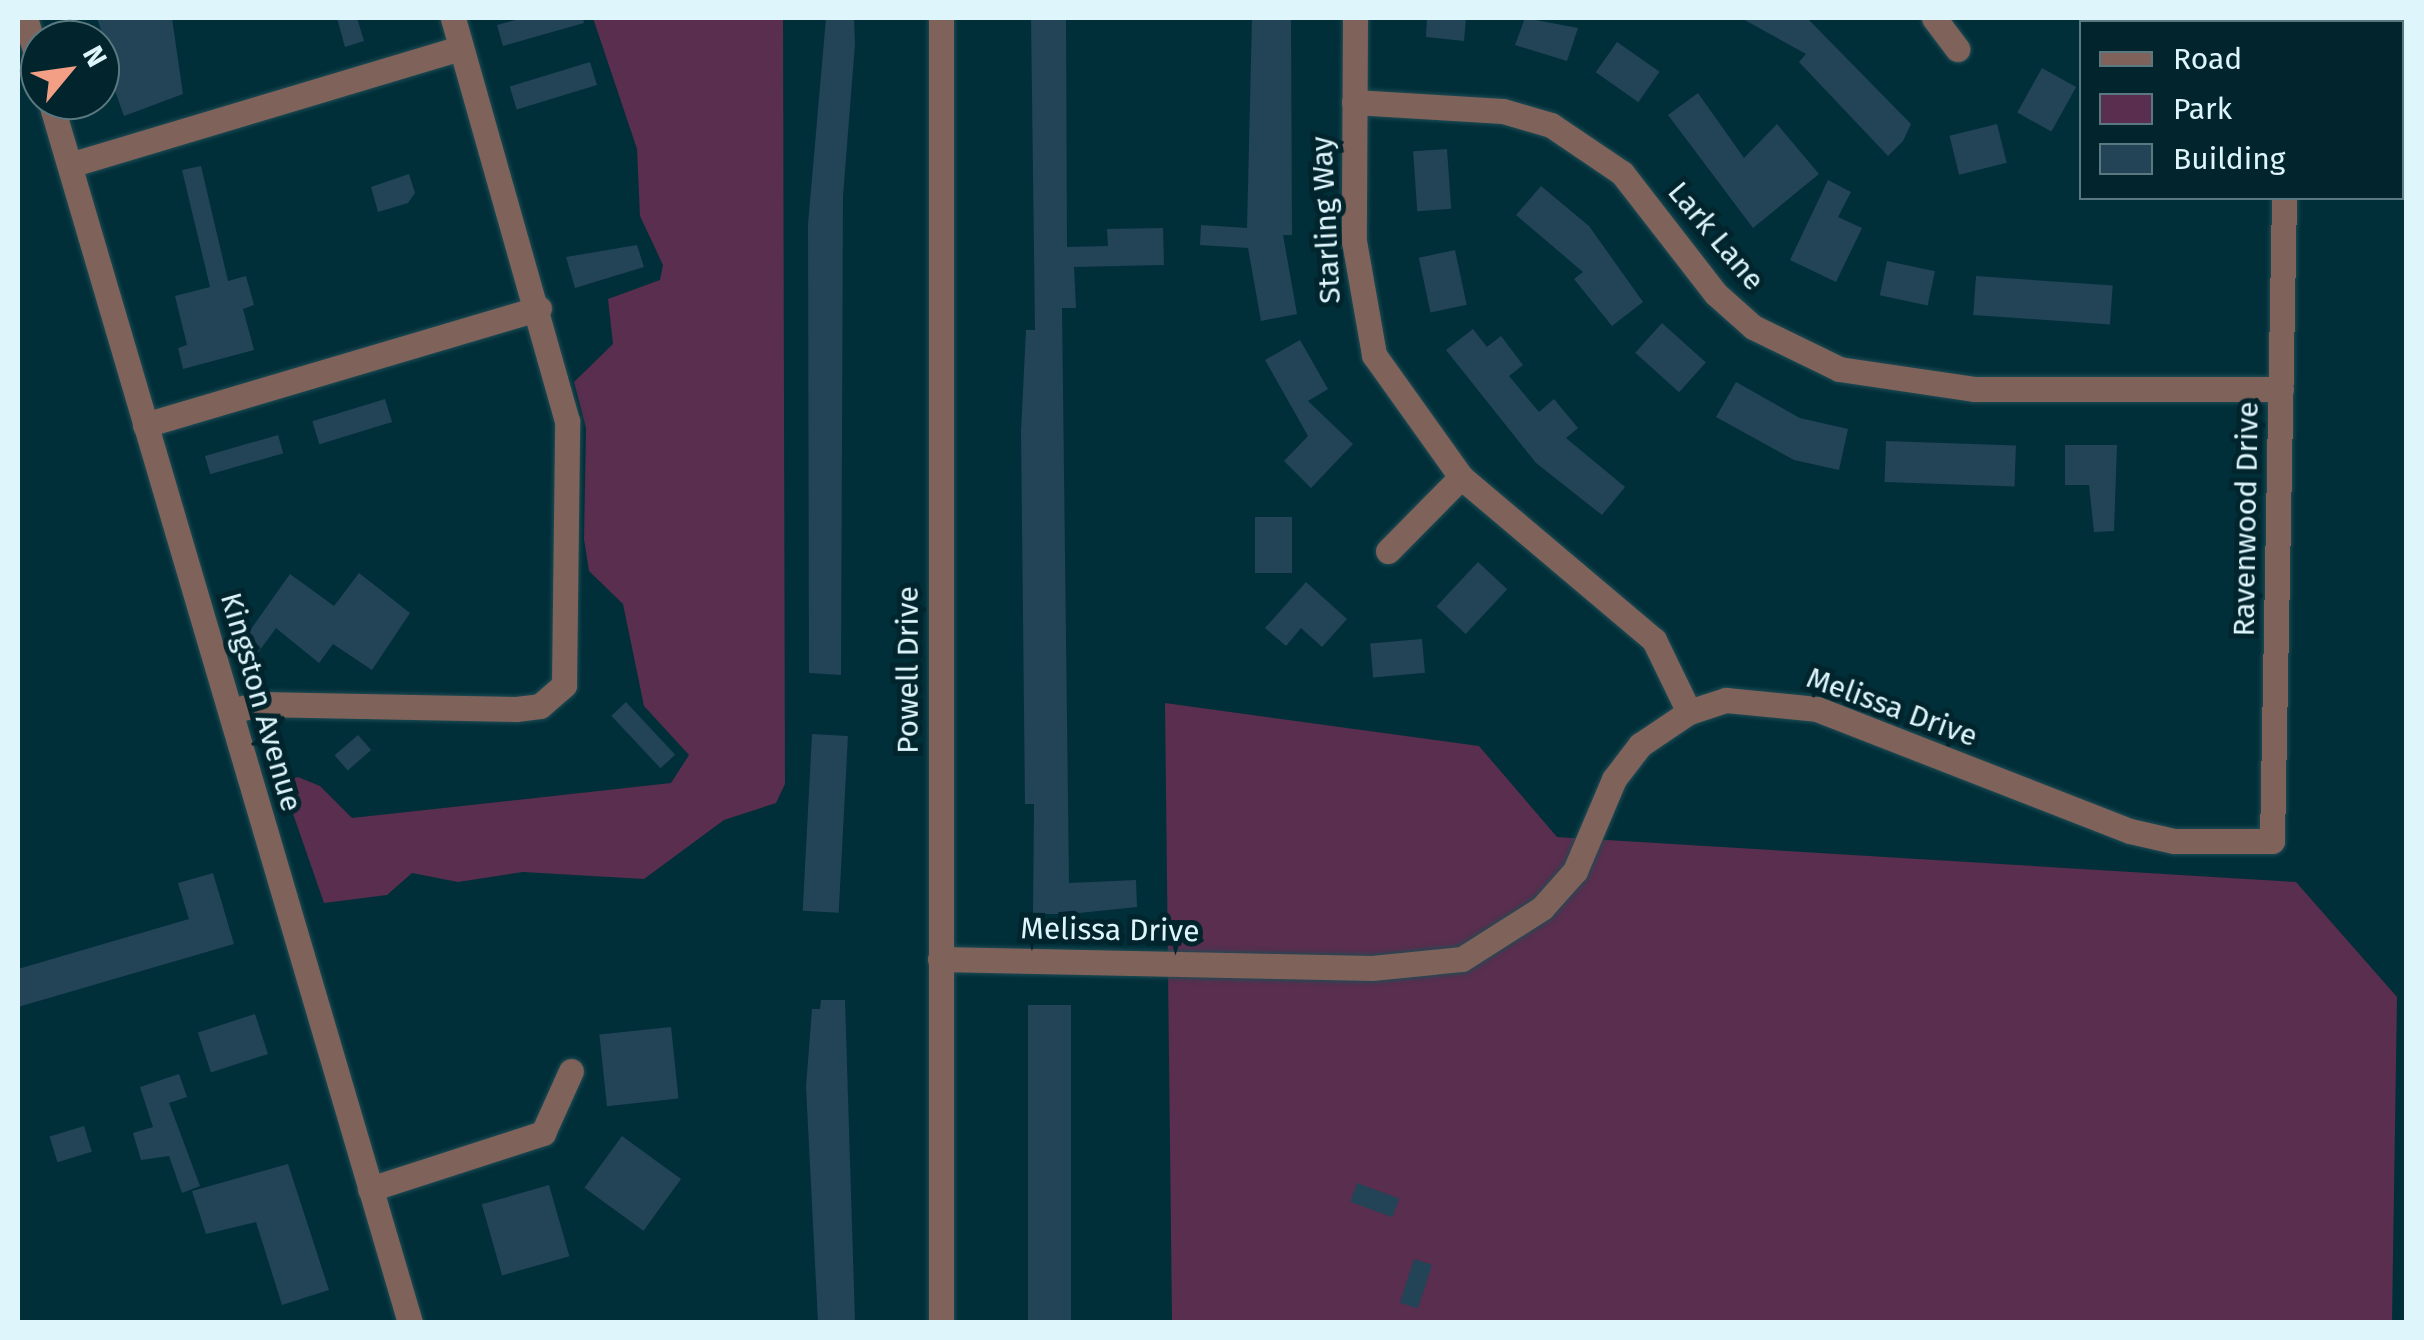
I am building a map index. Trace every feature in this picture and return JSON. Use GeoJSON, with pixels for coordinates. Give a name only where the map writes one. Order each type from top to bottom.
{"type":"FeatureCollection","features":[{"type":"Feature","properties":{"kind":"street"},"geometry":{"type":"LineString","coordinates":[[230,711],[258,704],[516,709],[556,697],[567,658],[571,484],[567,421],[539,308],[453,18]]}},
{"type":"Feature","properties":{"kind":"street","name":"Powell Drive"},"geometry":{"type":"LineString","coordinates":[[941,1322],[942,18]]}},
{"type":"Feature","properties":{"kind":"street","name":"Starling Way"},"geometry":{"type":"LineString","coordinates":[[1355,18],[1354,242],[1365,323],[1402,401],[1461,477],[1527,540],[1637,622],[1690,712]]}},
{"type":"Feature","properties":{"kind":"street"},"geometry":{"type":"LineString","coordinates":[[1934,18],[1957,49]]}},
{"type":"Feature","properties":{"kind":"street"},"geometry":{"type":"LineString","coordinates":[[70,165],[461,48]]}},
{"type":"Feature","properties":{"kind":"street","name":"Lark Lane"},"geometry":{"type":"LineString","coordinates":[[1354,102],[1503,112],[1563,132],[1622,173],[1716,294],[1754,327],[1839,369],[1932,387],[2280,389]]}},
{"type":"Feature","properties":{"kind":"street","name":"Kingston Avenue"},"geometry":{"type":"LineString","coordinates":[[56,120],[410,1322]]}},
{"type":"Feature","properties":{"kind":"street","name":"Ravenwood Drive"},"geometry":{"type":"LineString","coordinates":[[2272,841],[2284,200]]}},
{"type":"Feature","properties":{"kind":"street"},"geometry":{"type":"LineString","coordinates":[[144,425],[539,308]]}},
{"type":"Feature","properties":{"kind":"street"},"geometry":{"type":"LineString","coordinates":[[1388,551],[1461,477]]}},
{"type":"Feature","properties":{"kind":"street","name":"Melissa Drive"},"geometry":{"type":"LineString","coordinates":[[940,958],[1372,968],[1462,959],[1542,908],[1575,871],[1614,779],[1640,745],[1690,712],[1755,700],[1817,709],[2130,831],[2191,842],[2272,841]]}},
{"type":"Feature","properties":{"kind":"street"},"geometry":{"type":"LineString","coordinates":[[370,1188],[543,1132],[571,1071]]}},
{"type":"Feature","properties":{"kind":"green space"},"geometry":{"type":"Polygon","coordinates":[[[593,18],[783,18],[785,784],[776,803],[724,820],[644,879],[523,872],[458,882],[412,873],[387,895],[324,903],[282,782],[298,777],[320,786],[352,818],[671,783],[689,755],[644,706],[623,604],[589,571],[584,539],[586,428],[574,382],[613,344],[608,299],[660,280],[663,265],[640,216],[637,149],[593,18]]]}},
{"type":"Feature","properties":{"kind":"green space"},"geometry":{"type":"Polygon","coordinates":[[[1165,703],[1479,746],[1557,837],[2296,882],[2397,997],[2392,1322],[1172,1322],[1165,703]]]}},
{"type":"Feature","properties":{"kind":"building"},"geometry":{"type":"Polygon","coordinates":[[[172,18],[183,94],[124,116],[120,105],[120,20],[98,20],[172,18]]]}},
{"type":"Feature","properties":{"kind":"building"},"geometry":{"type":"Polygon","coordinates":[[[337,18],[357,18],[364,41],[345,47],[337,18]]]}},
{"type":"Feature","properties":{"kind":"building"},"geometry":{"type":"Polygon","coordinates":[[[523,18],[583,18],[584,23],[503,46],[497,25],[523,18]]]}},
{"type":"Feature","properties":{"kind":"building"},"geometry":{"type":"Polygon","coordinates":[[[826,18],[854,18],[855,44],[843,196],[841,675],[809,673],[808,224],[826,18]]]}},
{"type":"Feature","properties":{"kind":"building"},"geometry":{"type":"Polygon","coordinates":[[[1031,18],[1066,18],[1067,247],[1108,246],[1107,229],[1163,228],[1164,265],[1074,267],[1076,308],[1062,308],[1069,883],[1136,880],[1137,907],[1069,914],[1033,914],[1034,804],[1025,804],[1021,431],[1026,330],[1035,330],[1031,18]]]}},
{"type":"Feature","properties":{"kind":"building"},"geometry":{"type":"Polygon","coordinates":[[[1252,18],[1291,18],[1292,235],[1283,235],[1297,314],[1261,321],[1248,248],[1200,245],[1201,225],[1247,228],[1252,18]]]}},
{"type":"Feature","properties":{"kind":"building"},"geometry":{"type":"Polygon","coordinates":[[[1427,18],[1466,18],[1464,41],[1426,37],[1427,18]]]}},
{"type":"Feature","properties":{"kind":"building"},"geometry":{"type":"Polygon","coordinates":[[[1525,18],[1578,28],[1567,61],[1515,45],[1525,18]]]}},
{"type":"Feature","properties":{"kind":"building"},"geometry":{"type":"Polygon","coordinates":[[[1741,18],[1807,18],[1911,124],[1903,141],[1888,156],[1799,62],[1806,54],[1741,18]]]}},
{"type":"Feature","properties":{"kind":"building"},"geometry":{"type":"Polygon","coordinates":[[[1617,42],[1660,72],[1638,102],[1596,72],[1617,42]]]}},
{"type":"Feature","properties":{"kind":"building"},"geometry":{"type":"Polygon","coordinates":[[[590,62],[597,85],[517,110],[510,87],[590,62]]]}},
{"type":"Feature","properties":{"kind":"building"},"geometry":{"type":"Polygon","coordinates":[[[2042,68],[2076,87],[2051,132],[2017,113],[2042,68]]]}},
{"type":"Feature","properties":{"kind":"building"},"geometry":{"type":"Polygon","coordinates":[[[1698,93],[1744,158],[1777,124],[1819,174],[1753,228],[1668,115],[1698,93]]]}},
{"type":"Feature","properties":{"kind":"building"},"geometry":{"type":"Polygon","coordinates":[[[1997,124],[2007,163],[1959,175],[1949,136],[1997,124]]]}},
{"type":"Feature","properties":{"kind":"building"},"geometry":{"type":"Polygon","coordinates":[[[1447,149],[1451,209],[1417,211],[1413,151],[1447,149]]]}},
{"type":"Feature","properties":{"kind":"building"},"geometry":{"type":"Polygon","coordinates":[[[201,166],[228,281],[246,276],[254,305],[243,309],[254,350],[183,369],[178,348],[187,345],[175,296],[210,287],[182,170],[201,166]]]}},
{"type":"Feature","properties":{"kind":"building"},"geometry":{"type":"Polygon","coordinates":[[[409,174],[415,193],[408,203],[378,212],[371,187],[409,174]]]}},
{"type":"Feature","properties":{"kind":"building"},"geometry":{"type":"Polygon","coordinates":[[[1828,180],[1851,192],[1838,217],[1862,228],[1836,282],[1790,260],[1828,180]]]}},
{"type":"Feature","properties":{"kind":"building"},"geometry":{"type":"Polygon","coordinates":[[[1541,186],[1589,226],[1643,302],[1612,326],[1574,279],[1583,272],[1516,215],[1541,186]]]}},
{"type":"Feature","properties":{"kind":"building"},"geometry":{"type":"Polygon","coordinates":[[[637,245],[644,267],[575,288],[566,257],[637,245]]]}},
{"type":"Feature","properties":{"kind":"building"},"geometry":{"type":"Polygon","coordinates":[[[1455,250],[1467,305],[1430,312],[1419,258],[1455,250]]]}},
{"type":"Feature","properties":{"kind":"building"},"geometry":{"type":"Polygon","coordinates":[[[1887,261],[1935,271],[1928,305],[1880,295],[1887,261]]]}},
{"type":"Feature","properties":{"kind":"building"},"geometry":{"type":"Polygon","coordinates":[[[1976,276],[2113,286],[2110,324],[1973,315],[1976,276]]]}},
{"type":"Feature","properties":{"kind":"building"},"geometry":{"type":"Polygon","coordinates":[[[1662,323],[1706,362],[1679,392],[1635,353],[1662,323]]]}},
{"type":"Feature","properties":{"kind":"building"},"geometry":{"type":"Polygon","coordinates":[[[1473,329],[1487,347],[1501,336],[1523,365],[1509,376],[1539,412],[1554,399],[1578,428],[1566,438],[1625,487],[1602,515],[1536,463],[1446,350],[1473,329]]]}},
{"type":"Feature","properties":{"kind":"building"},"geometry":{"type":"Polygon","coordinates":[[[1300,340],[1328,389],[1308,401],[1353,444],[1311,488],[1284,461],[1308,436],[1265,360],[1300,340]]]}},
{"type":"Feature","properties":{"kind":"building"},"geometry":{"type":"Polygon","coordinates":[[[1736,382],[1800,418],[1848,429],[1839,470],[1794,460],[1716,417],[1736,382]]]}},
{"type":"Feature","properties":{"kind":"building"},"geometry":{"type":"Polygon","coordinates":[[[385,399],[392,422],[319,444],[312,421],[385,399]]]}},
{"type":"Feature","properties":{"kind":"building"},"geometry":{"type":"Polygon","coordinates":[[[278,435],[283,453],[210,474],[205,456],[278,435]]]}},
{"type":"Feature","properties":{"kind":"building"},"geometry":{"type":"Polygon","coordinates":[[[1886,441],[2016,446],[2014,487],[1885,482],[1886,441]]]}},
{"type":"Feature","properties":{"kind":"building"},"geometry":{"type":"Polygon","coordinates":[[[2065,445],[2117,445],[2114,531],[2094,532],[2089,485],[2065,485],[2065,445]]]}},
{"type":"Feature","properties":{"kind":"building"},"geometry":{"type":"Polygon","coordinates":[[[1255,517],[1292,517],[1292,573],[1255,573],[1255,517]]]}},
{"type":"Feature","properties":{"kind":"building"},"geometry":{"type":"Polygon","coordinates":[[[1478,562],[1507,589],[1466,634],[1436,607],[1478,562]]]}},
{"type":"Feature","properties":{"kind":"building"},"geometry":{"type":"Polygon","coordinates":[[[359,573],[410,613],[372,670],[333,644],[319,663],[276,628],[257,654],[241,643],[290,574],[334,606],[359,573]]]}},
{"type":"Feature","properties":{"kind":"building"},"geometry":{"type":"Polygon","coordinates":[[[1306,582],[1347,619],[1322,647],[1301,628],[1286,646],[1265,628],[1306,582]]]}},
{"type":"Feature","properties":{"kind":"building"},"geometry":{"type":"Polygon","coordinates":[[[1422,639],[1425,673],[1373,677],[1370,644],[1422,639]]]}},
{"type":"Feature","properties":{"kind":"building"},"geometry":{"type":"Polygon","coordinates":[[[626,702],[675,755],[660,768],[611,716],[626,702]]]}},
{"type":"Feature","properties":{"kind":"building"},"geometry":{"type":"Polygon","coordinates":[[[812,734],[848,736],[839,913],[803,911],[812,734]]]}},
{"type":"Feature","properties":{"kind":"building"},"geometry":{"type":"Polygon","coordinates":[[[358,735],[371,750],[348,770],[335,755],[358,735]]]}},
{"type":"Feature","properties":{"kind":"building"},"geometry":{"type":"Polygon","coordinates":[[[213,873],[234,944],[18,1007],[18,969],[189,919],[178,883],[213,873]]]}},
{"type":"Feature","properties":{"kind":"building"},"geometry":{"type":"Polygon","coordinates":[[[821,1000],[845,1000],[855,1322],[818,1322],[806,1087],[812,1009],[820,1009],[821,1000]]]}},
{"type":"Feature","properties":{"kind":"building"},"geometry":{"type":"Polygon","coordinates":[[[1028,1005],[1071,1005],[1071,1322],[1028,1322],[1028,1005]]]}},
{"type":"Feature","properties":{"kind":"building"},"geometry":{"type":"Polygon","coordinates":[[[255,1014],[268,1054],[211,1072],[198,1033],[255,1014]]]}},
{"type":"Feature","properties":{"kind":"building"},"geometry":{"type":"Polygon","coordinates":[[[671,1027],[679,1099],[607,1106],[599,1035],[671,1027]]]}},
{"type":"Feature","properties":{"kind":"building"},"geometry":{"type":"Polygon","coordinates":[[[179,1074],[187,1097],[169,1103],[200,1186],[182,1193],[169,1156],[141,1160],[133,1133],[153,1127],[140,1087],[179,1074]]]}},
{"type":"Feature","properties":{"kind":"building"},"geometry":{"type":"Polygon","coordinates":[[[84,1126],[92,1152],[57,1162],[50,1137],[84,1126]]]}},
{"type":"Feature","properties":{"kind":"building"},"geometry":{"type":"Polygon","coordinates":[[[622,1136],[681,1179],[643,1231],[584,1188],[622,1136]]]}},
{"type":"Feature","properties":{"kind":"building"},"geometry":{"type":"Polygon","coordinates":[[[288,1164],[329,1290],[282,1305],[256,1222],[206,1234],[192,1191],[288,1164]]]}},
{"type":"Feature","properties":{"kind":"building"},"geometry":{"type":"Polygon","coordinates":[[[1357,1183],[1399,1198],[1392,1217],[1350,1202],[1357,1183]]]}},
{"type":"Feature","properties":{"kind":"building"},"geometry":{"type":"Polygon","coordinates":[[[549,1185],[569,1256],[502,1275],[482,1204],[549,1185]]]}},
{"type":"Feature","properties":{"kind":"building"},"geometry":{"type":"Polygon","coordinates":[[[1414,1259],[1432,1265],[1418,1309],[1400,1303],[1414,1259]]]}}]}
